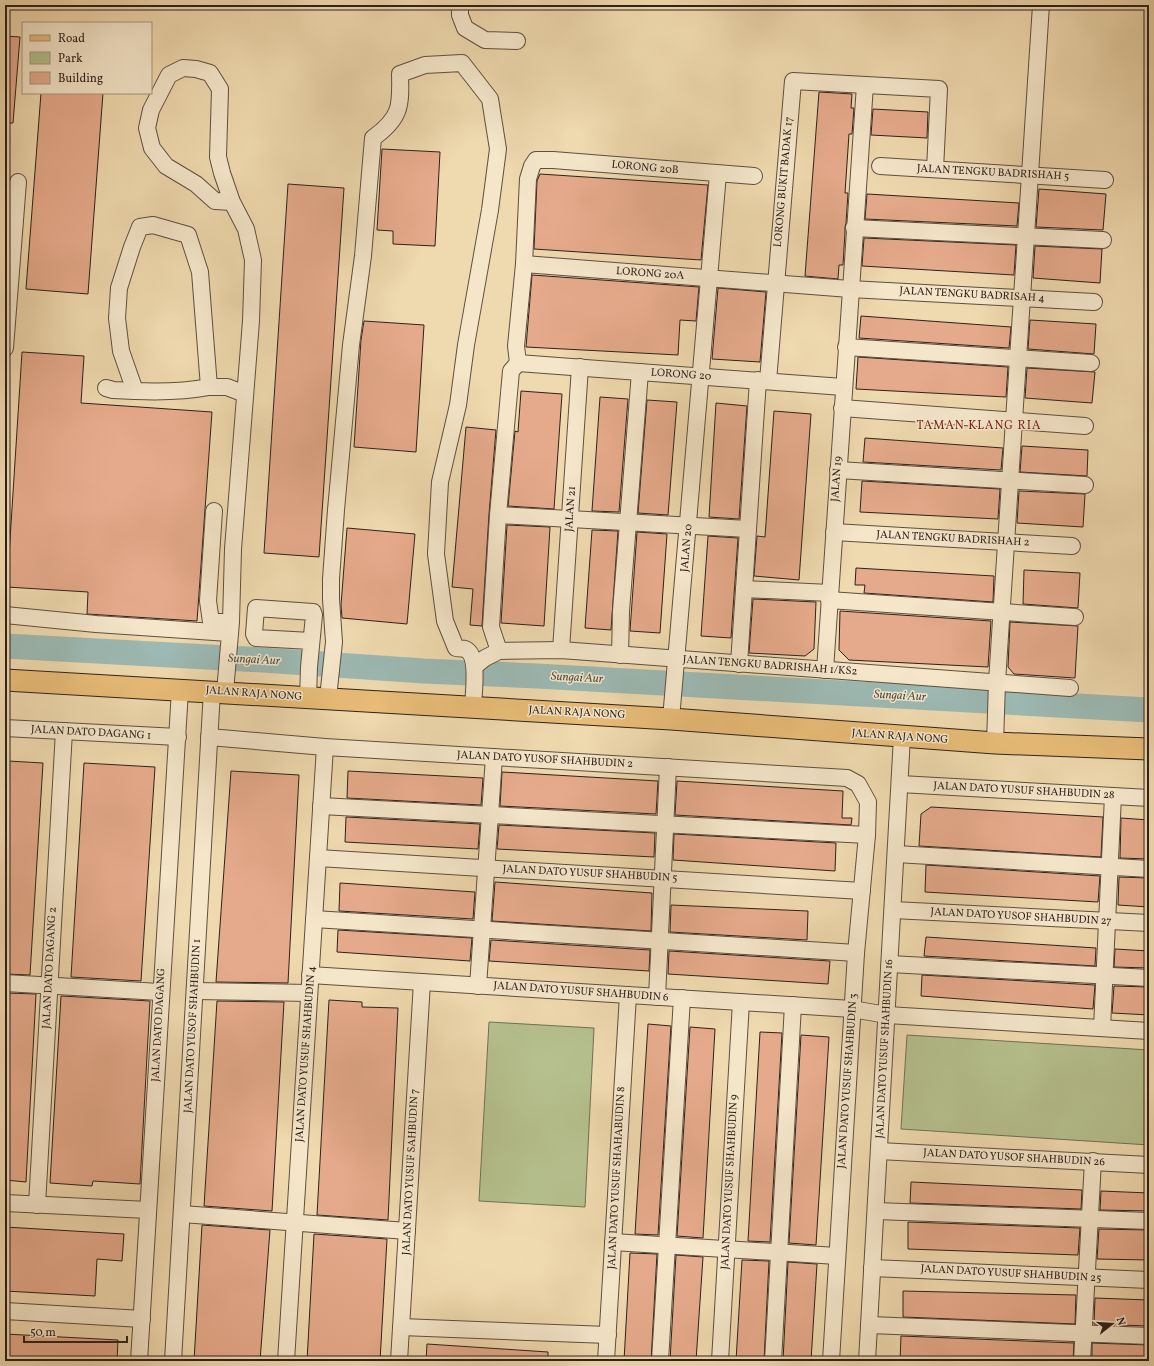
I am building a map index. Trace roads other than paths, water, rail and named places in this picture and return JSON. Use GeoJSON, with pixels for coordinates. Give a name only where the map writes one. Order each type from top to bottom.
{"type":"FeatureCollection","features":[{"type":"Feature","properties":{"kind":"main road","name":"JALAN RAJA NONG"},"geometry":{"type":"LineString","coordinates":[[5,680],[671,719],[995,743],[1149,749]]}},
{"type":"Feature","properties":{"kind":"street"},"geometry":{"type":"LineString","coordinates":[[460,5],[460,15],[464,28],[484,40],[516,41]]}},
{"type":"Feature","properties":{"kind":"street"},"geometry":{"type":"LineString","coordinates":[[995,743],[1006,542],[1042,5]]}},
{"type":"Feature","properties":{"kind":"street"},"geometry":{"type":"LineString","coordinates":[[318,698],[332,666],[334,642],[331,579],[351,345],[363,256],[373,138],[385,130],[400,108],[400,74],[426,65],[462,63],[490,98],[498,149],[490,210],[466,345],[458,405],[440,482],[436,554],[445,621],[456,648],[466,649],[471,654],[474,673],[473,707]]}},
{"type":"Feature","properties":{"kind":"street","name":"JALAN DATO YUSOF SHAHBUDIN 1"},"geometry":{"type":"LineString","coordinates":[[173,1361],[210,737],[218,692],[227,658],[230,627],[233,550],[251,321],[253,260],[246,229],[232,202],[218,157],[220,89],[210,73],[196,69],[183,68],[169,75],[151,110],[147,128],[152,148],[166,166],[196,184],[216,201],[232,202]]}},
{"type":"Feature","properties":{"kind":"street","name":"LORONG BUKIT BADAK 17"},"geometry":{"type":"LineString","coordinates":[[739,664],[748,529],[763,381],[776,284],[793,81],[865,85]]}},
{"type":"Feature","properties":{"kind":"street"},"geometry":{"type":"LineString","coordinates":[[865,85],[939,89],[935,170]]}},
{"type":"Feature","properties":{"kind":"street","name":"JALAN 19"},"geometry":{"type":"LineString","coordinates":[[825,670],[854,228],[865,85]]}},
{"type":"Feature","properties":{"kind":"street","name":"LORONG 20B"},"geometry":{"type":"LineString","coordinates":[[524,264],[528,179],[532,166],[536,160],[754,176]]}},
{"type":"Feature","properties":{"kind":"street","name":"JALAN TENGKU BADRISHAH 5"},"geometry":{"type":"LineString","coordinates":[[880,166],[1105,180]]}},
{"type":"Feature","properties":{"kind":"street","name":"JALAN 20"},"geometry":{"type":"LineString","coordinates":[[671,719],[702,376],[718,174]]}},
{"type":"Feature","properties":{"kind":"street"},"geometry":{"type":"LineString","coordinates":[[5,348],[18,182]]}},
{"type":"Feature","properties":{"kind":"street"},"geometry":{"type":"LineString","coordinates":[[135,391],[121,351],[117,318],[119,288],[140,227],[154,225],[188,235],[200,272],[209,387]]}},
{"type":"Feature","properties":{"kind":"street"},"geometry":{"type":"LineString","coordinates":[[854,228],[1102,240]]}},
{"type":"Feature","properties":{"kind":"street"},"geometry":{"type":"LineString","coordinates":[[474,673],[499,651],[491,627],[498,515],[511,371],[518,363],[516,346],[524,264]]}},
{"type":"Feature","properties":{"kind":"street","name":"LORONG 20A"},"geometry":{"type":"LineString","coordinates":[[524,264],[776,284]]}},
{"type":"Feature","properties":{"kind":"street","name":"JALAN TENGKU BADRISAH 4"},"geometry":{"type":"LineString","coordinates":[[776,284],[1094,302]]}},
{"type":"Feature","properties":{"kind":"street"},"geometry":{"type":"LineString","coordinates":[[846,347],[1091,363]]}},
{"type":"Feature","properties":{"kind":"street","name":"LORONG 20"},"geometry":{"type":"LineString","coordinates":[[518,363],[844,387]]}},
{"type":"Feature","properties":{"kind":"street","name":"JALAN 21"},"geometry":{"type":"LineString","coordinates":[[561,650],[580,367]]}},
{"type":"Feature","properties":{"kind":"street"},"geometry":{"type":"LineString","coordinates":[[620,655],[621,611],[640,372]]}},
{"type":"Feature","properties":{"kind":"street"},"geometry":{"type":"LineString","coordinates":[[106,388],[113,390],[135,391],[188,391],[209,387],[227,387],[245,394]]}},
{"type":"Feature","properties":{"kind":"street"},"geometry":{"type":"LineString","coordinates":[[842,408],[1085,426]]}},
{"type":"Feature","properties":{"kind":"street"},"geometry":{"type":"LineString","coordinates":[[838,470],[1085,485]]}},
{"type":"Feature","properties":{"kind":"street"},"geometry":{"type":"LineString","coordinates":[[212,627],[208,601],[214,511]]}},
{"type":"Feature","properties":{"kind":"street"},"geometry":{"type":"LineString","coordinates":[[498,515],[748,529]]}},
{"type":"Feature","properties":{"kind":"street","name":"JALAN TENGKU BADRISHAH 2"},"geometry":{"type":"LineString","coordinates":[[834,532],[1072,546]]}},
{"type":"Feature","properties":{"kind":"street"},"geometry":{"type":"LineString","coordinates":[[744,589],[1075,617]]}},
{"type":"Feature","properties":{"kind":"street"},"geometry":{"type":"LineString","coordinates":[[5,615],[96,624],[230,627]]}},
{"type":"Feature","properties":{"kind":"street","name":"JALAN TENGKU BADRISHAH 1/KS2"},"geometry":{"type":"LineString","coordinates":[[499,651],[561,650],[825,670],[997,695],[1070,688]]}},
{"type":"Feature","properties":{"kind":"street"},"geometry":{"type":"LineString","coordinates":[[310,653],[318,698]]}},
{"type":"Feature","properties":{"kind":"street","name":"JALAN DATO DAGANG"},"geometry":{"type":"LineString","coordinates":[[139,1361],[160,992],[180,690]]}},
{"type":"Feature","properties":{"kind":"street","name":"JALAN DATO DAGANG 1"},"geometry":{"type":"LineString","coordinates":[[5,728],[178,737]]}},
{"type":"Feature","properties":{"kind":"street","name":"JALAN DATO DAGANG 2"},"geometry":{"type":"LineString","coordinates":[[37,1205],[64,731]]}},
{"type":"Feature","properties":{"kind":"street","name":"JALAN DATO YUSOF SHAHBUDIN 2"},"geometry":{"type":"LineString","coordinates":[[210,737],[325,747],[847,778],[858,784],[868,802]]}},
{"type":"Feature","properties":{"kind":"street","name":"JALAN DATO YUSUF SHAHBUDIN 16"},"geometry":{"type":"LineString","coordinates":[[867,1361],[902,737]]}},
{"type":"Feature","properties":{"kind":"street","name":"JALAN DATO YUSUF SHAHBUDIN 4"},"geometry":{"type":"LineString","coordinates":[[286,1361],[325,747]]}},
{"type":"Feature","properties":{"kind":"street"},"geometry":{"type":"LineString","coordinates":[[478,986],[494,757]]}},
{"type":"Feature","properties":{"kind":"street"},"geometry":{"type":"LineString","coordinates":[[657,997],[668,767]]}},
{"type":"Feature","properties":{"kind":"street","name":"JALAN DATO YUSUF SHAHBUDIN 28"},"geometry":{"type":"LineString","coordinates":[[900,784],[1149,798]]}},
{"type":"Feature","properties":{"kind":"street"},"geometry":{"type":"LineString","coordinates":[[1102,1028],[1113,796]]}},
{"type":"Feature","properties":{"kind":"street","name":"JALAN DATO YUSUF SHAHBUDIN 3"},"geometry":{"type":"LineString","coordinates":[[831,1361],[852,1009],[867,835],[868,802]]}},
{"type":"Feature","properties":{"kind":"street"},"geometry":{"type":"LineString","coordinates":[[321,806],[867,835]]}},
{"type":"Feature","properties":{"kind":"street"},"geometry":{"type":"LineString","coordinates":[[896,854],[1149,869]]}},
{"type":"Feature","properties":{"kind":"street","name":"JALAN DATO YUSUF SHAHBUDIN 5"},"geometry":{"type":"LineString","coordinates":[[318,858],[862,890]]}},
{"type":"Feature","properties":{"kind":"street","name":"JALAN DATO YUSOF SHAHBUDIN 27"},"geometry":{"type":"LineString","coordinates":[[893,910],[1149,923]]}},
{"type":"Feature","properties":{"kind":"street"},"geometry":{"type":"LineString","coordinates":[[314,919],[856,953]]}},
{"type":"Feature","properties":{"kind":"street"},"geometry":{"type":"LineString","coordinates":[[890,964],[1149,978]]}},
{"type":"Feature","properties":{"kind":"street","name":"JALAN DATO YUSUF SHAHBUDIN 6"},"geometry":{"type":"LineString","coordinates":[[310,975],[852,1009],[887,1015]]}},
{"type":"Feature","properties":{"kind":"street","name":"JALAN DATO YUSUF SAHBUDIN 7"},"geometry":{"type":"LineString","coordinates":[[399,1361],[422,982]]}},
{"type":"Feature","properties":{"kind":"street"},"geometry":{"type":"LineString","coordinates":[[5,983],[160,992]]}},
{"type":"Feature","properties":{"kind":"street"},"geometry":{"type":"LineString","coordinates":[[195,990],[309,993]]}},
{"type":"Feature","properties":{"kind":"street","name":"JALAN DATO YUSUF SHAHABUDIN 8"},"geometry":{"type":"LineString","coordinates":[[606,1361],[628,995]]}},
{"type":"Feature","properties":{"kind":"street"},"geometry":{"type":"LineString","coordinates":[[660,1361],[682,998]]}},
{"type":"Feature","properties":{"kind":"street","name":"JALAN DATO YUSUF SHAHBUDIN 9"},"geometry":{"type":"LineString","coordinates":[[720,1361],[741,1002]]}},
{"type":"Feature","properties":{"kind":"street"},"geometry":{"type":"LineString","coordinates":[[773,1361],[793,1005]]}},
{"type":"Feature","properties":{"kind":"street"},"geometry":{"type":"LineString","coordinates":[[887,1015],[1149,1032]]}},
{"type":"Feature","properties":{"kind":"street","name":"JALAN DATO YUSOF SHAHBUDIN 26"},"geometry":{"type":"LineString","coordinates":[[879,1151],[1149,1165]]}},
{"type":"Feature","properties":{"kind":"street"},"geometry":{"type":"LineString","coordinates":[[1082,1361],[1093,1161]]}},
{"type":"Feature","properties":{"kind":"street"},"geometry":{"type":"LineString","coordinates":[[5,1203],[148,1210]]}},
{"type":"Feature","properties":{"kind":"street"},"geometry":{"type":"LineString","coordinates":[[876,1212],[1149,1221]]}},
{"type":"Feature","properties":{"kind":"street"},"geometry":{"type":"LineString","coordinates":[[182,1214],[407,1231]]}},
{"type":"Feature","properties":{"kind":"street"},"geometry":{"type":"LineString","coordinates":[[613,1242],[837,1256]]}},
{"type":"Feature","properties":{"kind":"street","name":"JALAN DATO YUSUF SHAHBUDIN 25"},"geometry":{"type":"LineString","coordinates":[[872,1268],[1149,1280]]}},
{"type":"Feature","properties":{"kind":"street"},"geometry":{"type":"LineString","coordinates":[[5,1311],[142,1319]]}},
{"type":"Feature","properties":{"kind":"street"},"geometry":{"type":"LineString","coordinates":[[869,1325],[1149,1336]]}},
{"type":"Feature","properties":{"kind":"street"},"geometry":{"type":"LineString","coordinates":[[402,1326],[608,1335]]}},
{"type":"Feature","properties":{"kind":"waterway","name":"Sungai Aur"},"geometry":{"type":"LineString","coordinates":[[5,646],[263,660],[424,671],[1149,710]]}},
{"type":"Feature","properties":{"kind":"district","name":"TAMAN KLANG RIA"},"geometry":{"type":"Point","coordinates":[979,426]}}]}
